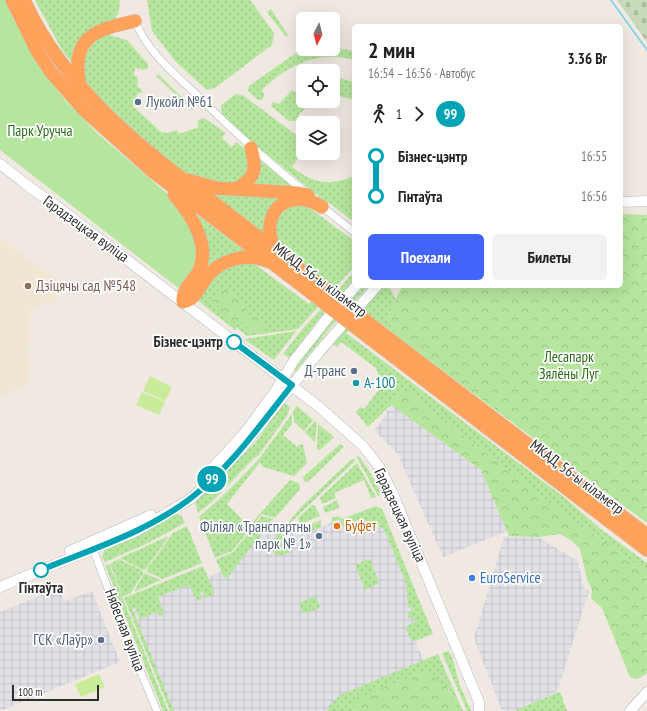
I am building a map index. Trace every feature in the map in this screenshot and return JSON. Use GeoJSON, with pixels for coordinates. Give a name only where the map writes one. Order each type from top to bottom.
{"type":"FeatureCollection","features":[{"type":"Feature","properties":{"kind":"highway","name":"МКАД, 56-ы кіламетр"},"geometry":{"type":"LineString","coordinates":[[12,0],[37,51],[55,77],[84,110],[152,171],[271,262],[317,291],[647,535]]}},
{"type":"Feature","properties":{"kind":"highway","name":"МКАД, 56-ы кіламетр"},"geometry":{"type":"LineString","coordinates":[[24,0],[56,58],[80,86],[145,149],[178,177],[275,249],[317,291]]}},
{"type":"Feature","properties":{"kind":"highway"},"geometry":{"type":"LineString","coordinates":[[80,86],[77,60],[81,48],[87,40],[103,30],[135,21]]}},
{"type":"Feature","properties":{"kind":"highway"},"geometry":{"type":"LineString","coordinates":[[235,189],[244,185],[254,172],[255,164],[252,148]]}},
{"type":"Feature","properties":{"kind":"highway"},"geometry":{"type":"LineString","coordinates":[[152,171],[185,208],[200,236],[200,269],[184,292],[183,302],[190,299],[211,272],[224,263],[245,257],[257,258],[271,262]]}},
{"type":"Feature","properties":{"kind":"highway"},"geometry":{"type":"LineString","coordinates":[[178,177],[216,188],[308,195]]}},
{"type":"Feature","properties":{"kind":"highway"},"geometry":{"type":"LineString","coordinates":[[275,249],[270,240],[269,226],[273,213],[281,204],[287,201],[302,199],[322,207]]}},
{"type":"Feature","properties":{"kind":"highway","name":"МКАД, 56-ы кіламетр"},"geometry":{"type":"LineString","coordinates":[[376,335],[647,550]]}},
{"type":"Feature","properties":{"kind":"main road","name":"Гарадзецкая вуліца"},"geometry":{"type":"LineString","coordinates":[[0,164],[292,385],[347,430],[363,446],[380,468],[421,559],[479,707],[486,711]]}},
{"type":"Feature","properties":{"kind":"main road"},"geometry":{"type":"LineString","coordinates":[[623,202],[647,201]]}},
{"type":"Feature","properties":{"kind":"main road"},"geometry":{"type":"LineString","coordinates":[[0,587],[92,546],[176,501],[192,488],[243,435],[283,379],[293,362],[354,288]]}},
{"type":"Feature","properties":{"kind":"main road"},"geometry":{"type":"LineString","coordinates":[[0,580],[137,531],[192,498],[242,448],[349,315],[375,288]]}},
{"type":"Feature","properties":{"kind":"main road"},"geometry":{"type":"LineString","coordinates":[[636,709],[647,692]]}},
{"type":"Feature","properties":{"kind":"street"},"geometry":{"type":"LineString","coordinates":[[135,21],[141,35],[162,63],[252,148],[352,230]]}},
{"type":"Feature","properties":{"kind":"street","name":"Нябесная вуліца"},"geometry":{"type":"LineString","coordinates":[[92,546],[128,641],[157,711]]}},
{"type":"Feature","properties":{"kind":"shaded area","name":"Дзіцячы сад №548"},"geometry":{"type":"Polygon","coordinates":[[[0,238],[57,281],[55,303],[45,302],[31,309],[28,331],[31,332],[27,354],[31,357],[28,384],[0,397],[0,238]]]}},
{"type":"Feature","properties":{"kind":"shaded area"},"geometry":{"type":"Polygon","coordinates":[[[391,405],[481,470],[507,531],[443,557],[397,453],[374,430],[382,421],[391,405]]]}},
{"type":"Feature","properties":{"kind":"shaded area"},"geometry":{"type":"Polygon","coordinates":[[[373,511],[381,514],[420,614],[415,640],[424,662],[347,711],[171,711],[130,608],[232,567],[266,527],[280,531],[282,535],[297,529],[300,536],[340,519],[342,524],[373,511]]]}},
{"type":"Feature","properties":{"kind":"shaded area"},"geometry":{"type":"Polygon","coordinates":[[[504,537],[538,537],[574,559],[577,558],[584,589],[589,591],[558,689],[554,694],[514,711],[502,711],[474,638],[504,537]]]}},
{"type":"Feature","properties":{"kind":"shaded area"},"geometry":{"type":"Polygon","coordinates":[[[59,588],[65,601],[92,591],[120,662],[0,711],[0,612],[59,588]]]}},
{"type":"Feature","properties":{"kind":"green space","name":"Парк Уручча"},"geometry":{"type":"Polygon","coordinates":[[[0,0],[5,0],[38,65],[65,100],[97,133],[171,197],[196,237],[198,263],[181,290],[0,150],[0,0]]]}},
{"type":"Feature","properties":{"kind":"green space"},"geometry":{"type":"Polygon","coordinates":[[[35,0],[120,0],[119,11],[115,19],[102,28],[74,66],[62,50],[35,0]]]}},
{"type":"Feature","properties":{"kind":"green space"},"geometry":{"type":"Polygon","coordinates":[[[147,0],[250,0],[274,33],[272,45],[215,88],[207,90],[176,62],[152,31],[147,0]]]}},
{"type":"Feature","properties":{"kind":"green space"},"geometry":{"type":"Polygon","coordinates":[[[617,0],[647,0],[647,42],[617,0]]]}},
{"type":"Feature","properties":{"kind":"green space"},"geometry":{"type":"Polygon","coordinates":[[[271,9],[288,35],[286,37],[267,12],[271,9]]]}},
{"type":"Feature","properties":{"kind":"green space"},"geometry":{"type":"Polygon","coordinates":[[[109,35],[127,40],[148,64],[148,68],[145,70],[135,68],[134,76],[138,77],[137,87],[143,92],[137,94],[136,99],[133,99],[133,106],[161,132],[167,133],[177,130],[179,134],[199,127],[197,121],[204,118],[226,133],[222,138],[232,147],[236,142],[245,149],[251,166],[237,186],[189,177],[161,156],[88,87],[81,76],[86,47],[104,36],[109,35]]]}},
{"type":"Feature","properties":{"kind":"green space"},"geometry":{"type":"Polygon","coordinates":[[[340,48],[352,51],[352,60],[341,57],[328,57],[296,64],[296,66],[282,73],[262,90],[265,96],[261,100],[258,100],[248,91],[249,86],[296,53],[296,56],[340,56],[340,48]]]}},
{"type":"Feature","properties":{"kind":"green space"},"geometry":{"type":"Polygon","coordinates":[[[158,74],[194,109],[192,110],[156,76],[158,74]]]}},
{"type":"Feature","properties":{"kind":"green space"},"geometry":{"type":"Polygon","coordinates":[[[340,78],[352,81],[352,99],[340,96],[340,78]]]}},
{"type":"Feature","properties":{"kind":"green space"},"geometry":{"type":"Polygon","coordinates":[[[292,90],[294,92],[296,91],[296,108],[306,108],[299,116],[296,116],[296,121],[289,121],[271,106],[273,102],[279,104],[292,90]]]}},
{"type":"Feature","properties":{"kind":"green space"},"geometry":{"type":"Polygon","coordinates":[[[236,94],[244,96],[296,135],[297,160],[292,167],[307,177],[322,182],[337,181],[352,177],[352,220],[328,202],[327,203],[238,131],[222,114],[221,105],[236,94]]]}},
{"type":"Feature","properties":{"kind":"green space"},"geometry":{"type":"Polygon","coordinates":[[[261,160],[298,190],[248,188],[261,160]]]}},
{"type":"Feature","properties":{"kind":"green space"},"geometry":{"type":"Polygon","coordinates":[[[206,189],[287,198],[266,239],[206,189]]]}},
{"type":"Feature","properties":{"kind":"green space"},"geometry":{"type":"Polygon","coordinates":[[[303,203],[352,240],[352,269],[298,329],[247,336],[237,328],[235,330],[196,299],[214,273],[231,264],[253,263],[309,304],[328,282],[275,244],[273,239],[279,210],[303,203]]]}},
{"type":"Feature","properties":{"kind":"green space"},"geometry":{"type":"Polygon","coordinates":[[[191,210],[250,255],[200,278],[191,210]]]}},
{"type":"Feature","properties":{"kind":"green space","name":"Лесапарк Зялёны Луг"},"geometry":{"type":"Polygon","coordinates":[[[623,214],[647,215],[647,523],[398,337],[388,315],[401,288],[623,288],[623,214]]]}},
{"type":"Feature","properties":{"kind":"green space"},"geometry":{"type":"Polygon","coordinates":[[[352,274],[352,282],[322,315],[289,358],[283,354],[300,332],[352,274]]]}},
{"type":"Feature","properties":{"kind":"green space"},"geometry":{"type":"Polygon","coordinates":[[[362,288],[367,288],[331,327],[297,370],[294,371],[293,369],[328,324],[362,288]]]}},
{"type":"Feature","properties":{"kind":"green space"},"geometry":{"type":"Polygon","coordinates":[[[382,288],[390,288],[396,300],[388,315],[398,337],[366,312],[346,333],[565,498],[602,530],[647,563],[647,572],[570,518],[403,389],[391,405],[368,427],[356,412],[360,407],[364,409],[384,383],[379,378],[376,368],[341,342],[337,347],[331,342],[382,288]]]}},
{"type":"Feature","properties":{"kind":"green space"},"geometry":{"type":"Polygon","coordinates":[[[219,289],[228,291],[241,301],[249,314],[260,320],[263,325],[259,331],[250,332],[242,322],[226,321],[227,315],[223,309],[212,302],[219,289]]]}},
{"type":"Feature","properties":{"kind":"green space"},"geometry":{"type":"Polygon","coordinates":[[[296,331],[274,360],[244,339],[296,331]]]}},
{"type":"Feature","properties":{"kind":"green space"},"geometry":{"type":"Polygon","coordinates":[[[150,376],[172,387],[165,401],[143,391],[150,376]]]}},
{"type":"Feature","properties":{"kind":"green space"},"geometry":{"type":"Polygon","coordinates":[[[403,389],[570,518],[647,572],[647,673],[639,678],[630,677],[602,608],[591,598],[592,590],[587,579],[580,549],[572,541],[560,534],[538,537],[509,536],[481,470],[391,405],[403,389]]]}},
{"type":"Feature","properties":{"kind":"green space"},"geometry":{"type":"Polygon","coordinates":[[[142,392],[165,402],[159,415],[136,405],[142,392]]]}},
{"type":"Feature","properties":{"kind":"green space"},"geometry":{"type":"Polygon","coordinates":[[[284,402],[290,408],[286,417],[258,456],[254,458],[213,501],[198,513],[195,501],[256,442],[284,402]]]}},
{"type":"Feature","properties":{"kind":"green space"},"geometry":{"type":"Polygon","coordinates":[[[297,406],[313,420],[304,431],[294,422],[293,411],[297,406]]]}},
{"type":"Feature","properties":{"kind":"green space"},"geometry":{"type":"Polygon","coordinates":[[[292,414],[292,424],[283,435],[297,447],[300,444],[303,445],[307,463],[294,476],[263,467],[260,462],[227,504],[249,526],[290,480],[299,483],[300,489],[275,518],[262,514],[232,551],[215,558],[199,517],[226,493],[259,459],[292,414]]]}},
{"type":"Feature","properties":{"kind":"green space"},"geometry":{"type":"Polygon","coordinates":[[[315,421],[317,423],[315,442],[305,432],[315,421]]]}},
{"type":"Feature","properties":{"kind":"green space"},"geometry":{"type":"Polygon","coordinates":[[[318,424],[334,437],[320,450],[317,450],[318,424]]]}},
{"type":"Feature","properties":{"kind":"green space"},"geometry":{"type":"Polygon","coordinates":[[[340,444],[344,447],[308,482],[304,481],[303,477],[340,444]]]}},
{"type":"Feature","properties":{"kind":"green space"},"geometry":{"type":"Polygon","coordinates":[[[356,456],[360,457],[372,476],[380,491],[380,495],[378,496],[356,456]]]}},
{"type":"Feature","properties":{"kind":"green space"},"geometry":{"type":"Polygon","coordinates":[[[352,459],[355,459],[355,461],[289,524],[288,523],[302,506],[352,459]]]}},
{"type":"Feature","properties":{"kind":"green space"},"geometry":{"type":"Polygon","coordinates":[[[357,463],[376,497],[371,498],[364,480],[334,493],[336,498],[322,504],[320,498],[357,463]]]}},
{"type":"Feature","properties":{"kind":"green space"},"geometry":{"type":"Polygon","coordinates":[[[337,500],[339,508],[325,513],[323,507],[337,500]]]}},
{"type":"Feature","properties":{"kind":"green space"},"geometry":{"type":"Polygon","coordinates":[[[312,505],[315,506],[320,516],[300,524],[298,518],[312,505]]]}},
{"type":"Feature","properties":{"kind":"green space"},"geometry":{"type":"Polygon","coordinates":[[[376,506],[382,509],[433,634],[415,641],[411,640],[406,629],[407,626],[415,622],[413,617],[408,618],[408,612],[414,609],[413,606],[408,608],[406,583],[384,529],[362,519],[343,527],[340,519],[332,522],[332,518],[339,516],[342,519],[376,506]]]}},
{"type":"Feature","properties":{"kind":"green space"},"geometry":{"type":"Polygon","coordinates":[[[176,514],[181,515],[185,523],[146,544],[105,562],[102,557],[105,549],[176,514]]]}},
{"type":"Feature","properties":{"kind":"green space"},"geometry":{"type":"Polygon","coordinates":[[[262,516],[273,519],[228,577],[224,578],[216,560],[233,552],[262,516]]]}},
{"type":"Feature","properties":{"kind":"green space"},"geometry":{"type":"Polygon","coordinates":[[[321,520],[321,527],[300,536],[304,533],[302,528],[321,520]]]}},
{"type":"Feature","properties":{"kind":"green space"},"geometry":{"type":"Polygon","coordinates":[[[187,526],[202,563],[163,579],[147,572],[147,569],[173,533],[187,526]]]}},
{"type":"Feature","properties":{"kind":"green space"},"geometry":{"type":"Polygon","coordinates":[[[280,531],[290,553],[278,556],[274,553],[272,547],[274,540],[280,531]]]}},
{"type":"Feature","properties":{"kind":"green space"},"geometry":{"type":"Polygon","coordinates":[[[169,536],[146,569],[143,570],[120,558],[169,536]]]}},
{"type":"Feature","properties":{"kind":"green space"},"geometry":{"type":"Polygon","coordinates":[[[119,559],[143,571],[131,593],[123,597],[110,564],[119,559]]]}},
{"type":"Feature","properties":{"kind":"green space"},"geometry":{"type":"Polygon","coordinates":[[[368,559],[371,561],[379,583],[365,590],[355,565],[368,559]]]}},
{"type":"Feature","properties":{"kind":"green space"},"geometry":{"type":"Polygon","coordinates":[[[109,564],[168,711],[163,711],[105,565],[109,564]]]}},
{"type":"Feature","properties":{"kind":"green space"},"geometry":{"type":"Polygon","coordinates":[[[203,566],[214,594],[206,598],[202,592],[200,593],[202,599],[197,601],[189,585],[158,597],[164,614],[160,617],[157,612],[140,619],[135,607],[132,608],[174,711],[170,711],[124,598],[203,566]]]}},
{"type":"Feature","properties":{"kind":"green space"},"geometry":{"type":"Polygon","coordinates":[[[144,573],[161,580],[134,592],[144,573]]]}},
{"type":"Feature","properties":{"kind":"green space"},"geometry":{"type":"Polygon","coordinates":[[[316,596],[320,608],[303,614],[299,603],[316,596]]]}},
{"type":"Feature","properties":{"kind":"green space"},"geometry":{"type":"Polygon","coordinates":[[[448,651],[452,656],[459,683],[471,711],[467,711],[442,653],[448,651]]]}},
{"type":"Feature","properties":{"kind":"green space"},"geometry":{"type":"Polygon","coordinates":[[[438,654],[463,711],[458,711],[449,689],[355,708],[359,711],[327,711],[329,706],[340,695],[438,654]]]}},
{"type":"Feature","properties":{"kind":"green space"},"geometry":{"type":"Polygon","coordinates":[[[422,672],[436,678],[446,686],[453,697],[458,711],[359,711],[353,705],[356,698],[422,672]]]}},
{"type":"Feature","properties":{"kind":"green space"},"geometry":{"type":"Polygon","coordinates":[[[99,674],[105,687],[81,697],[75,684],[99,674]]]}},
{"type":"Feature","properties":{"kind":"green space"},"geometry":{"type":"Polygon","coordinates":[[[560,692],[567,711],[514,711],[554,694],[560,692]]]}},
{"type":"Feature","properties":{"kind":"waterway"},"geometry":{"type":"LineString","coordinates":[[611,0],[647,50]]}},
{"type":"Feature","properties":{"kind":"bus line","name":"99"},"geometry":{"type":"LineString","coordinates":[[41,570],[80,554],[94,550],[137,531],[168,514],[192,498],[242,448],[292,385],[234,342]]}},
{"type":"Feature","properties":{"kind":"place","name":"Лукойл №61"},"geometry":{"type":"Point","coordinates":[138,102]}},
{"type":"Feature","properties":{"kind":"place","name":"Дзіцячы сад №548"},"geometry":{"type":"Point","coordinates":[28,286]}},
{"type":"Feature","properties":{"kind":"place","name":"Бізнес-цэнтр"},"geometry":{"type":"Point","coordinates":[234,342]}},
{"type":"Feature","properties":{"kind":"place","name":"Д-транс"},"geometry":{"type":"Point","coordinates":[354,371]}},
{"type":"Feature","properties":{"kind":"place","name":"A-100"},"geometry":{"type":"Point","coordinates":[356,383]}},
{"type":"Feature","properties":{"kind":"place","name":"Буфет"},"geometry":{"type":"Point","coordinates":[337,526]}},
{"type":"Feature","properties":{"kind":"place","name":"Філіял «Транспартны парк № 1»"},"geometry":{"type":"Point","coordinates":[319,536]}},
{"type":"Feature","properties":{"kind":"place","name":"Гінтаўта"},"geometry":{"type":"Point","coordinates":[41,570]}},
{"type":"Feature","properties":{"kind":"place","name":"EuroService"},"geometry":{"type":"Point","coordinates":[472,578]}},
{"type":"Feature","properties":{"kind":"place","name":"ГСК «Лаўр»"},"geometry":{"type":"Point","coordinates":[101,640]}}]}
